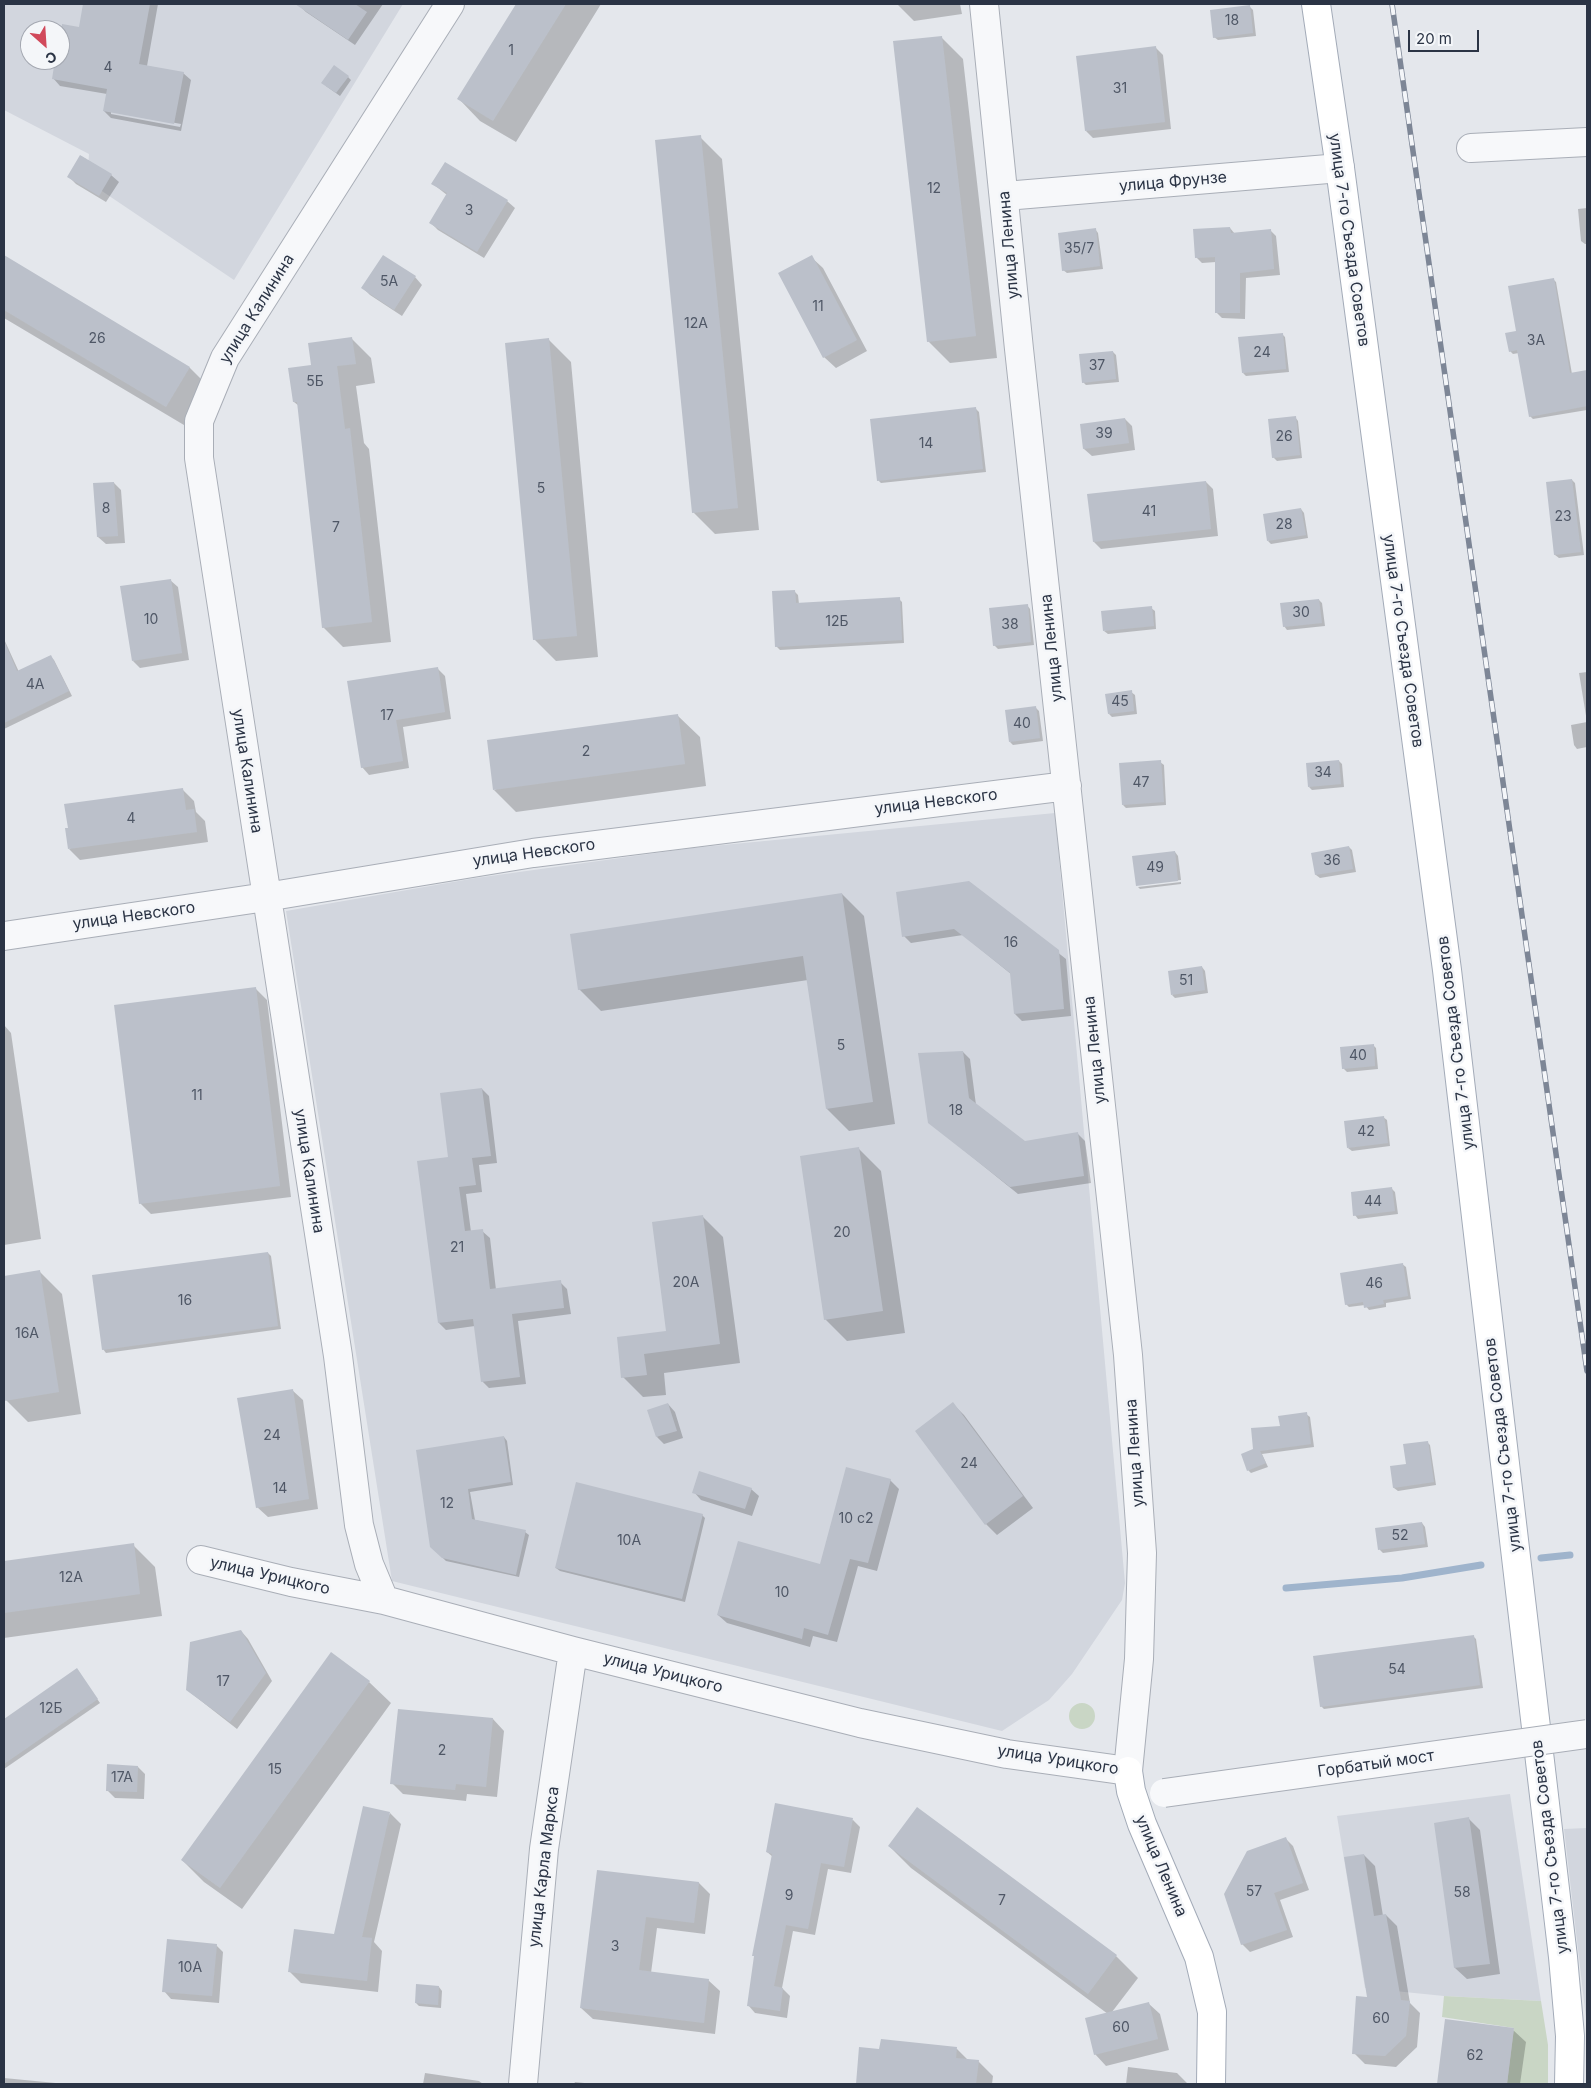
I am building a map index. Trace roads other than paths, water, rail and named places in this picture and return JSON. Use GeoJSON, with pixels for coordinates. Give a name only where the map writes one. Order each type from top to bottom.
{"type":"FeatureCollection","features":[{"type":"Feature","properties":{"kind":"main road","name":"улица 7-го Съезда Советов"},"geometry":{"type":"LineString","coordinates":[[1316,4],[1340,168],[1448,970],[1563,1957],[1570,2036],[1569,2084]]}},
{"type":"Feature","properties":{"kind":"main road","name":"улица Ленина"},"geometry":{"type":"LineString","coordinates":[[1128,1770],[1131,1791],[1142,1824],[1199,1957],[1209,1993],[1212,2012],[1212,2084]]}},
{"type":"Feature","properties":{"kind":"street","name":"улица Калинина"},"geometry":{"type":"LineString","coordinates":[[384,1600],[369,1564],[359,1524],[340,1375],[199,458],[199,422],[225,358],[450,4]]}},
{"type":"Feature","properties":{"kind":"street","name":"улица Ленина"},"geometry":{"type":"LineString","coordinates":[[984,4],[1020,358],[1128,1355],[1142,1553],[1139,1659],[1128,1770]]}},
{"type":"Feature","properties":{"kind":"street"},"geometry":{"type":"LineString","coordinates":[[1471,148],[1587,142]]}},
{"type":"Feature","properties":{"kind":"street","name":"улица Фрунзе"},"geometry":{"type":"LineString","coordinates":[[1005,196],[1340,168]]}},
{"type":"Feature","properties":{"kind":"street","name":"улица Невского"},"geometry":{"type":"LineString","coordinates":[[4,936],[266,897],[524,854],[1067,786]]}},
{"type":"Feature","properties":{"kind":"street","name":"улица Урицкого"},"geometry":{"type":"LineString","coordinates":[[201,1560],[291,1582],[384,1600],[573,1651],[860,1723],[1007,1754],[1128,1770]]}},
{"type":"Feature","properties":{"kind":"street","name":"улица Карла Маркса"},"geometry":{"type":"LineString","coordinates":[[523,2084],[544,1849],[573,1651]]}},
{"type":"Feature","properties":{"kind":"street","name":"Горбатый мост"},"geometry":{"type":"LineString","coordinates":[[1164,1793],[1587,1734]]}},
{"type":"Feature","properties":{"kind":"waterway"},"geometry":{"type":"LineString","coordinates":[[1541,1558],[1570,1555]]}},
{"type":"Feature","properties":{"kind":"waterway"},"geometry":{"type":"LineString","coordinates":[[1286,1588],[1402,1578],[1481,1565]]}},
{"type":"Feature","properties":{"kind":"railway"},"geometry":{"type":"LineString","coordinates":[[1392,4],[1587,1371]]}}]}
